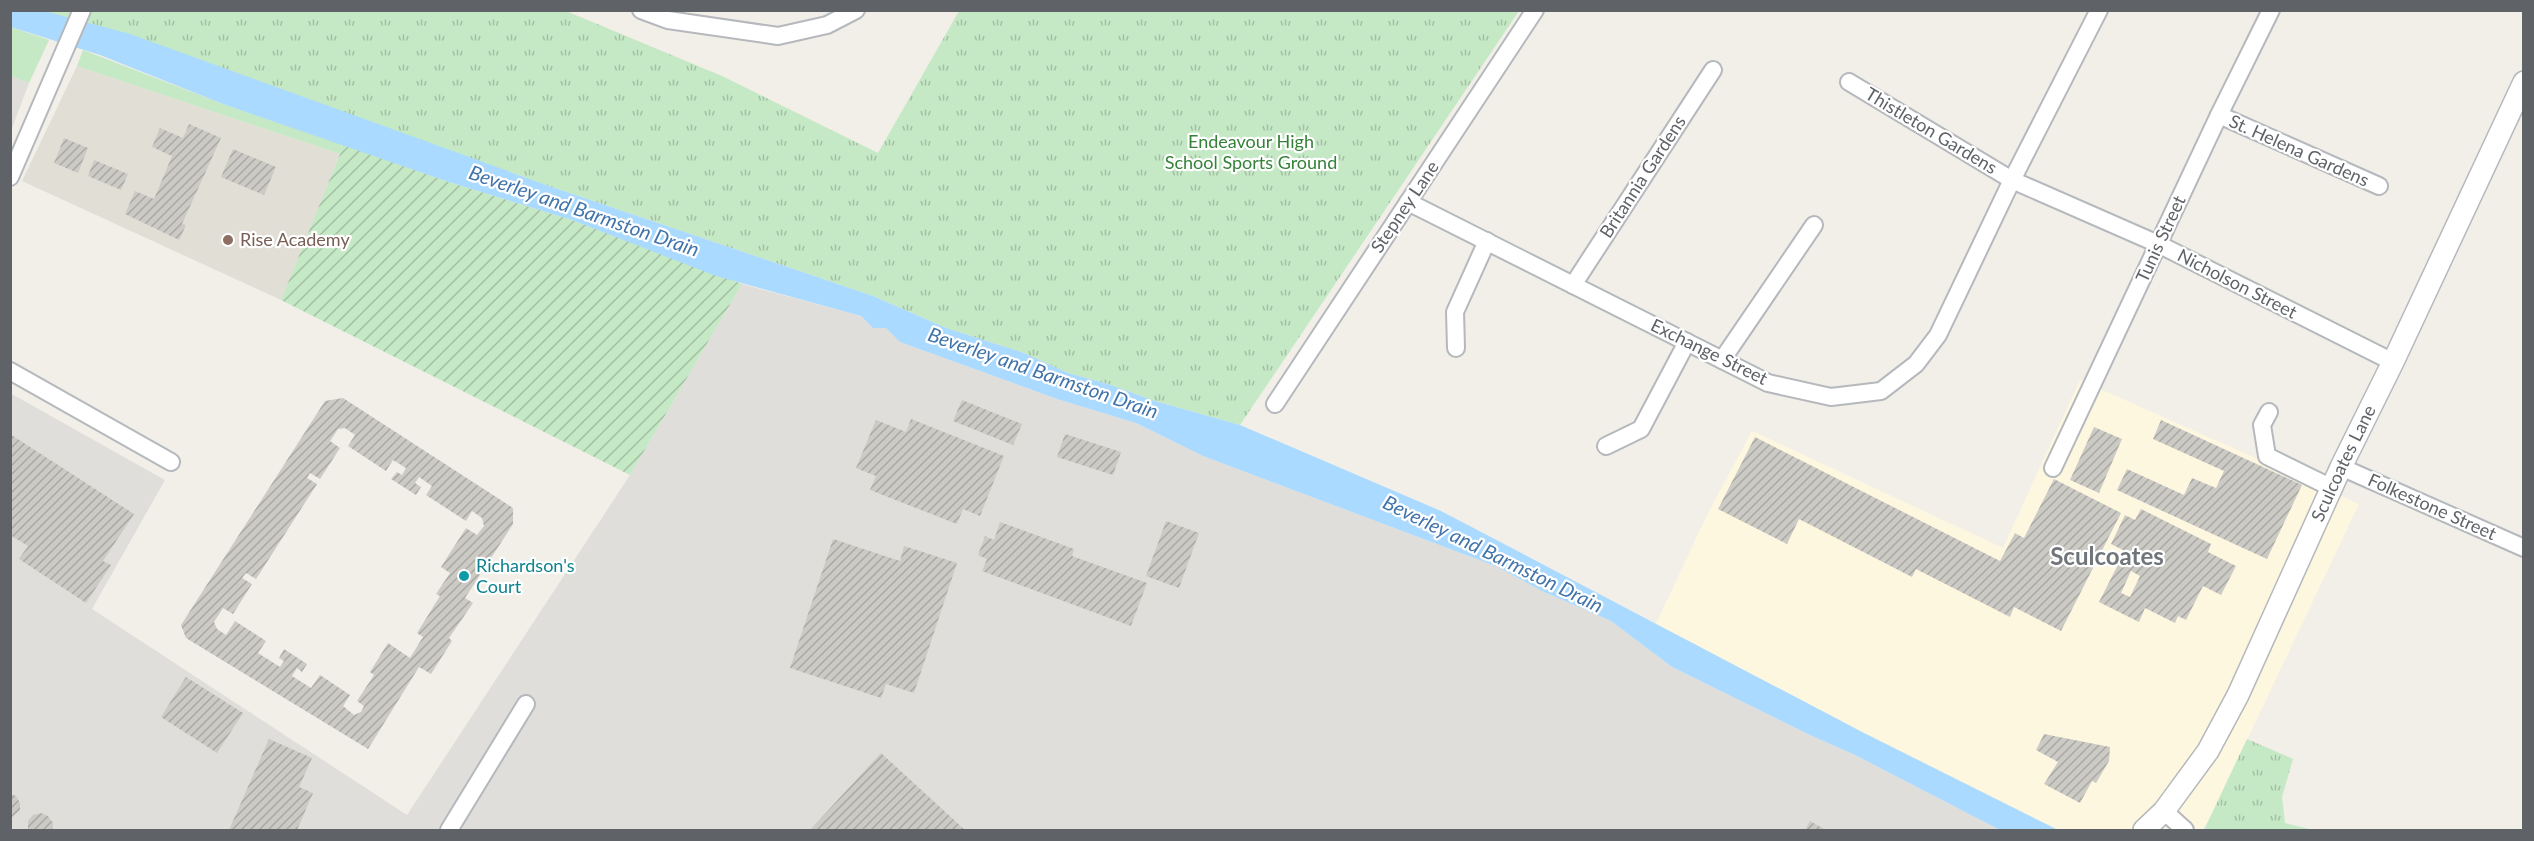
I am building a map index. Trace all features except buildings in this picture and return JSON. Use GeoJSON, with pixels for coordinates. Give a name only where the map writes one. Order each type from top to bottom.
{"type":"FeatureCollection","features":[{"type":"Feature","properties":{"kind":"street"},"geometry":{"type":"LineString","coordinates":[[10,177],[82,10]]}},
{"type":"Feature","properties":{"kind":"street"},"geometry":{"type":"LineString","coordinates":[[641,10],[668,20],[778,36],[827,26],[856,10]]}},
{"type":"Feature","properties":{"kind":"street","name":"Stepney Lane"},"geometry":{"type":"LineString","coordinates":[[1275,404],[1535,10]]}},
{"type":"Feature","properties":{"kind":"street","name":"Exchange Street"},"geometry":{"type":"LineString","coordinates":[[1408,202],[1768,383],[1831,397],[1881,391],[1916,364],[1938,335],[2012,180],[2099,10]]}},
{"type":"Feature","properties":{"kind":"street","name":"Tunis Street"},"geometry":{"type":"LineString","coordinates":[[2053,468],[2219,115],[2271,10]]}},
{"type":"Feature","properties":{"kind":"street","name":"Britannia Gardens"},"geometry":{"type":"LineString","coordinates":[[1573,285],[1713,70]]}},
{"type":"Feature","properties":{"kind":"street","name":"Thistleton Gardens"},"geometry":{"type":"LineString","coordinates":[[1849,82],[2012,180]]}},
{"type":"Feature","properties":{"kind":"street","name":"Sculcoates Lane"},"geometry":{"type":"LineString","coordinates":[[2144,831],[2164,811],[2208,752],[2232,707],[2341,467],[2393,362],[2523,82]]}},
{"type":"Feature","properties":{"kind":"street","name":"St. Helena Gardens"},"geometry":{"type":"LineString","coordinates":[[2219,115],[2379,186]]}},
{"type":"Feature","properties":{"kind":"street","name":"Nicholson Street"},"geometry":{"type":"LineString","coordinates":[[2012,180],[2158,244],[2393,362]]}},
{"type":"Feature","properties":{"kind":"street"},"geometry":{"type":"LineString","coordinates":[[1722,360],[1814,225]]}},
{"type":"Feature","properties":{"kind":"street"},"geometry":{"type":"LineString","coordinates":[[1456,348],[1455,312],[1487,241]]}},
{"type":"Feature","properties":{"kind":"street"},"geometry":{"type":"LineString","coordinates":[[1606,446],[1641,429],[1687,342]]}},
{"type":"Feature","properties":{"kind":"street"},"geometry":{"type":"LineString","coordinates":[[10,371],[171,462]]}},
{"type":"Feature","properties":{"kind":"street"},"geometry":{"type":"LineString","coordinates":[[2270,412],[2262,425],[2267,456],[2332,488]]}},
{"type":"Feature","properties":{"kind":"street","name":"Folkestone Street"},"geometry":{"type":"LineString","coordinates":[[2341,467],[2523,548]]}},
{"type":"Feature","properties":{"kind":"street"},"geometry":{"type":"LineString","coordinates":[[449,831],[526,705]]}},
{"type":"Feature","properties":{"kind":"street"},"geometry":{"type":"LineString","coordinates":[[2164,811],[2185,831]]}},
{"type":"Feature","properties":{"kind":"shaded area","name":"Rise Academy"},"geometry":{"type":"Polygon","coordinates":[[[77,66],[340,154],[281,300],[22,181],[77,66]]]}},
{"type":"Feature","properties":{"kind":"shaded area"},"geometry":{"type":"Polygon","coordinates":[[[11,76],[29,83],[11,131],[11,76]]]}},
{"type":"Feature","properties":{"kind":"shaded area"},"geometry":{"type":"Polygon","coordinates":[[[742,284],[861,316],[873,328],[886,328],[900,342],[1057,399],[1136,423],[1203,456],[1498,567],[1542,591],[1611,621],[1672,667],[1853,754],[2000,830],[11,830],[10,393],[165,480],[92,609],[407,815],[630,475],[742,284]]]}},
{"type":"Feature","properties":{"kind":"shaded area"},"geometry":{"type":"Polygon","coordinates":[[[2080,380],[2359,504],[2208,822],[2201,830],[2058,830],[1864,733],[1656,624],[1706,517],[1752,431],[2003,548],[2080,380]]]}},
{"type":"Feature","properties":{"kind":"green space","name":"Endeavour High School Sports Ground"},"geometry":{"type":"Polygon","coordinates":[[[44,11],[566,11],[722,76],[878,153],[959,11],[1519,11],[1240,425],[1068,373],[1024,353],[946,328],[873,296],[549,186],[203,62],[44,11]]]}},
{"type":"Feature","properties":{"kind":"green space"},"geometry":{"type":"Polygon","coordinates":[[[11,27],[49,40],[29,83],[11,76],[11,27]]]}},
{"type":"Feature","properties":{"kind":"green space"},"geometry":{"type":"Polygon","coordinates":[[[83,50],[223,104],[342,144],[340,154],[77,66],[83,50]]]}},
{"type":"Feature","properties":{"kind":"green space"},"geometry":{"type":"Polygon","coordinates":[[[342,144],[449,182],[572,220],[742,284],[630,475],[281,300],[342,144]]]}},
{"type":"Feature","properties":{"kind":"green space"},"geometry":{"type":"Polygon","coordinates":[[[2247,739],[2293,759],[2282,797],[2285,823],[2313,830],[2204,830],[2247,739]]]}},
{"type":"Feature","properties":{"kind":"water","name":"Beverley and Barmston Drain"},"geometry":{"type":"Polygon","coordinates":[[[10,11],[44,11],[130,34],[549,186],[873,296],[946,328],[1024,353],[1068,373],[1240,425],[1441,511],[1864,733],[2058,830],[2000,830],[1853,754],[1672,667],[1611,621],[1542,591],[1498,567],[1203,456],[1136,423],[1057,399],[900,342],[886,328],[873,328],[861,316],[716,276],[572,220],[449,182],[223,104],[100,55],[11,27],[10,11]]]}},
{"type":"Feature","properties":{"kind":"place","name":"Rise Academy"},"geometry":{"type":"Point","coordinates":[228,240]}},
{"type":"Feature","properties":{"kind":"place","name":"Richardson's Court"},"geometry":{"type":"Point","coordinates":[464,576]}},
{"type":"Feature","properties":{"kind":"district","name":"Sculcoates"},"geometry":{"type":"Point","coordinates":[2107,557]}}]}
